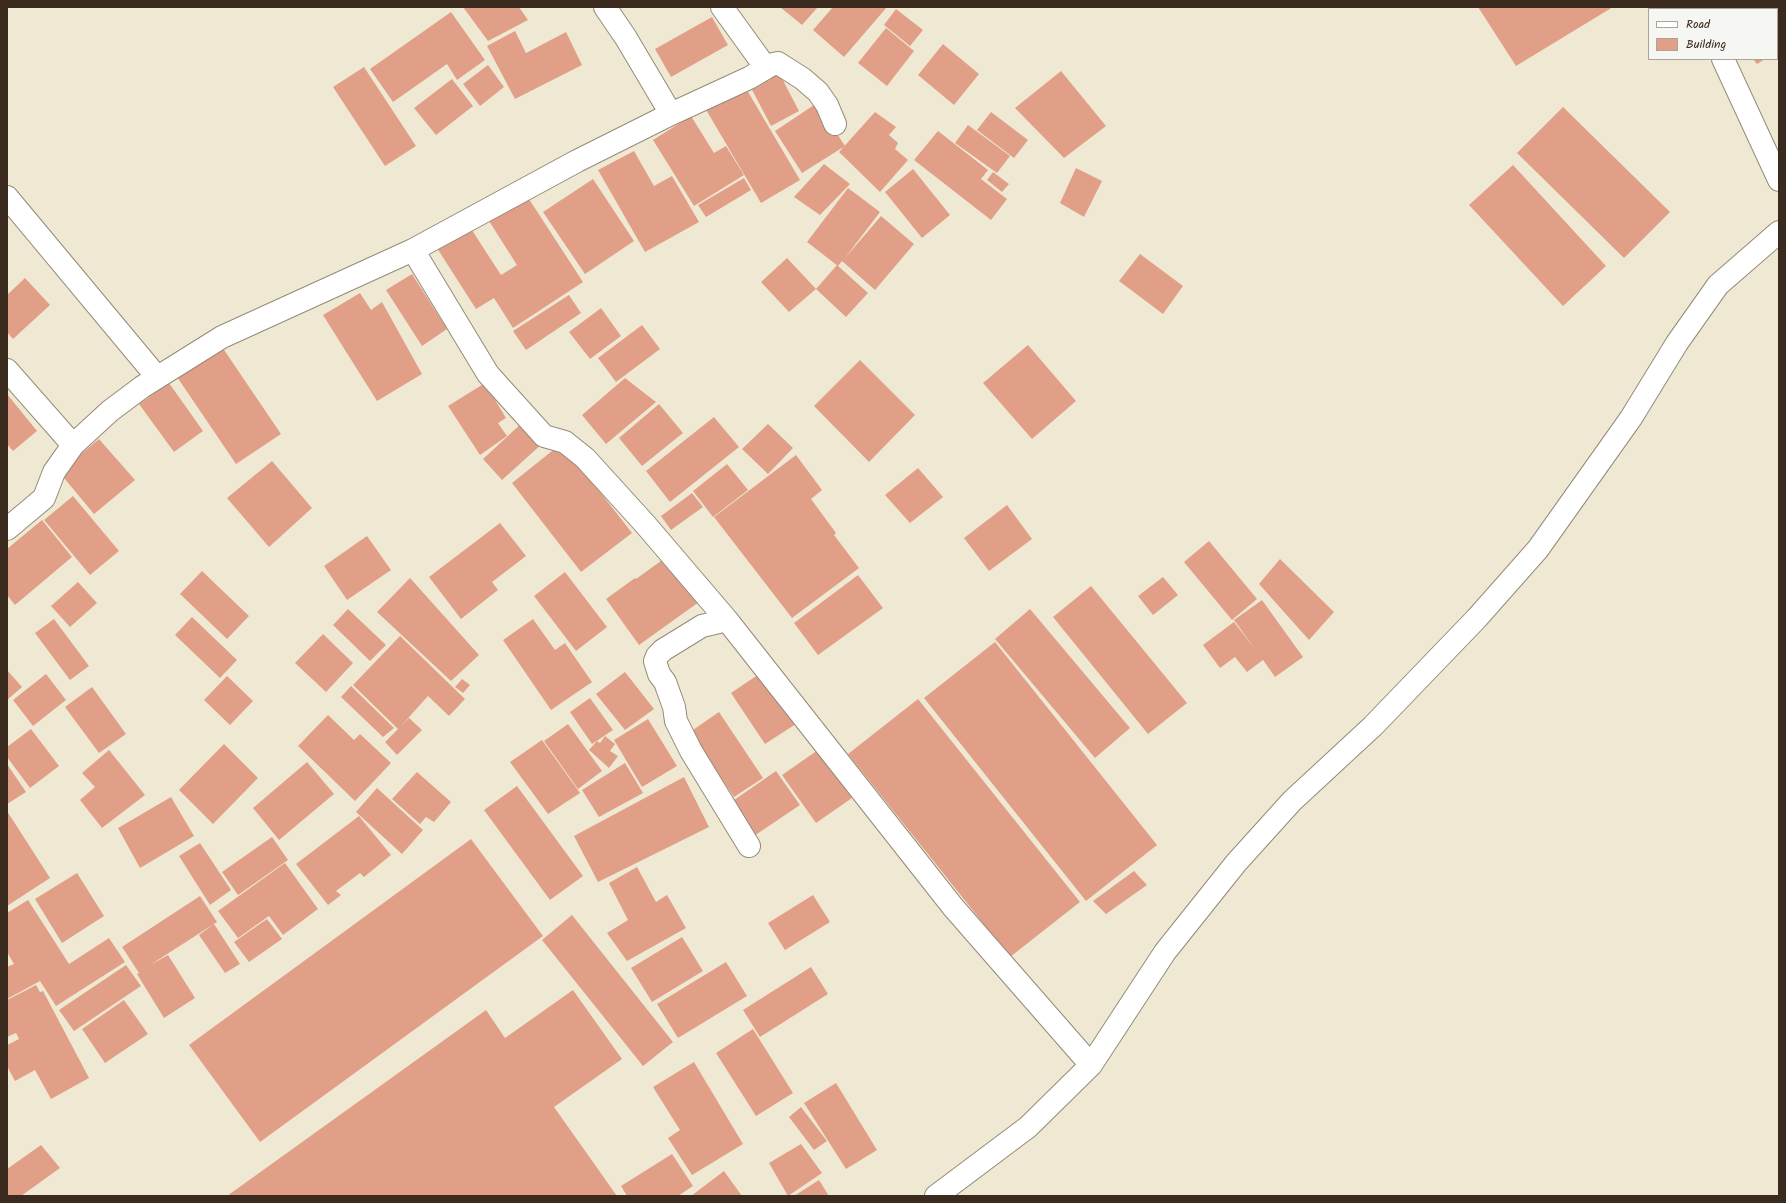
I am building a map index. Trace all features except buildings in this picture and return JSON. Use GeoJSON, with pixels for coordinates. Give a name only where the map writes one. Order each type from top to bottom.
{"type":"FeatureCollection","features":[{"type":"Feature","properties":{"kind":"street"},"geometry":{"type":"LineString","coordinates":[[605,7],[670,114]]}},
{"type":"Feature","properties":{"kind":"street"},"geometry":{"type":"LineString","coordinates":[[722,7],[766,68]]}},
{"type":"Feature","properties":{"kind":"street"},"geometry":{"type":"LineString","coordinates":[[1723,60],[1779,180]]}},
{"type":"Feature","properties":{"kind":"street"},"geometry":{"type":"LineString","coordinates":[[7,529],[44,498],[54,472],[73,445],[110,411],[157,377],[222,337],[413,250],[577,161],[670,114],[750,78],[772,64],[778,63],[803,79],[818,92],[828,106],[835,124]]}},
{"type":"Feature","properties":{"kind":"street"},"geometry":{"type":"LineString","coordinates":[[7,197],[157,377]]}},
{"type":"Feature","properties":{"kind":"street"},"geometry":{"type":"LineString","coordinates":[[936,1196],[1028,1127],[1091,1065],[1165,952],[1236,863],[1292,801],[1374,726],[1477,618],[1538,549],[1631,418],[1677,343],[1718,285],[1779,232]]}},
{"type":"Feature","properties":{"kind":"street"},"geometry":{"type":"LineString","coordinates":[[413,250],[488,374],[544,436],[565,442],[585,458],[645,524],[727,620],[952,907],[1091,1065]]}},
{"type":"Feature","properties":{"kind":"street"},"geometry":{"type":"LineString","coordinates":[[7,370],[73,445]]}},
{"type":"Feature","properties":{"kind":"street"},"geometry":{"type":"LineString","coordinates":[[727,620],[702,626],[690,632],[663,650],[657,656],[655,661],[665,682],[674,707],[676,721],[691,751],[749,846]]}}]}
